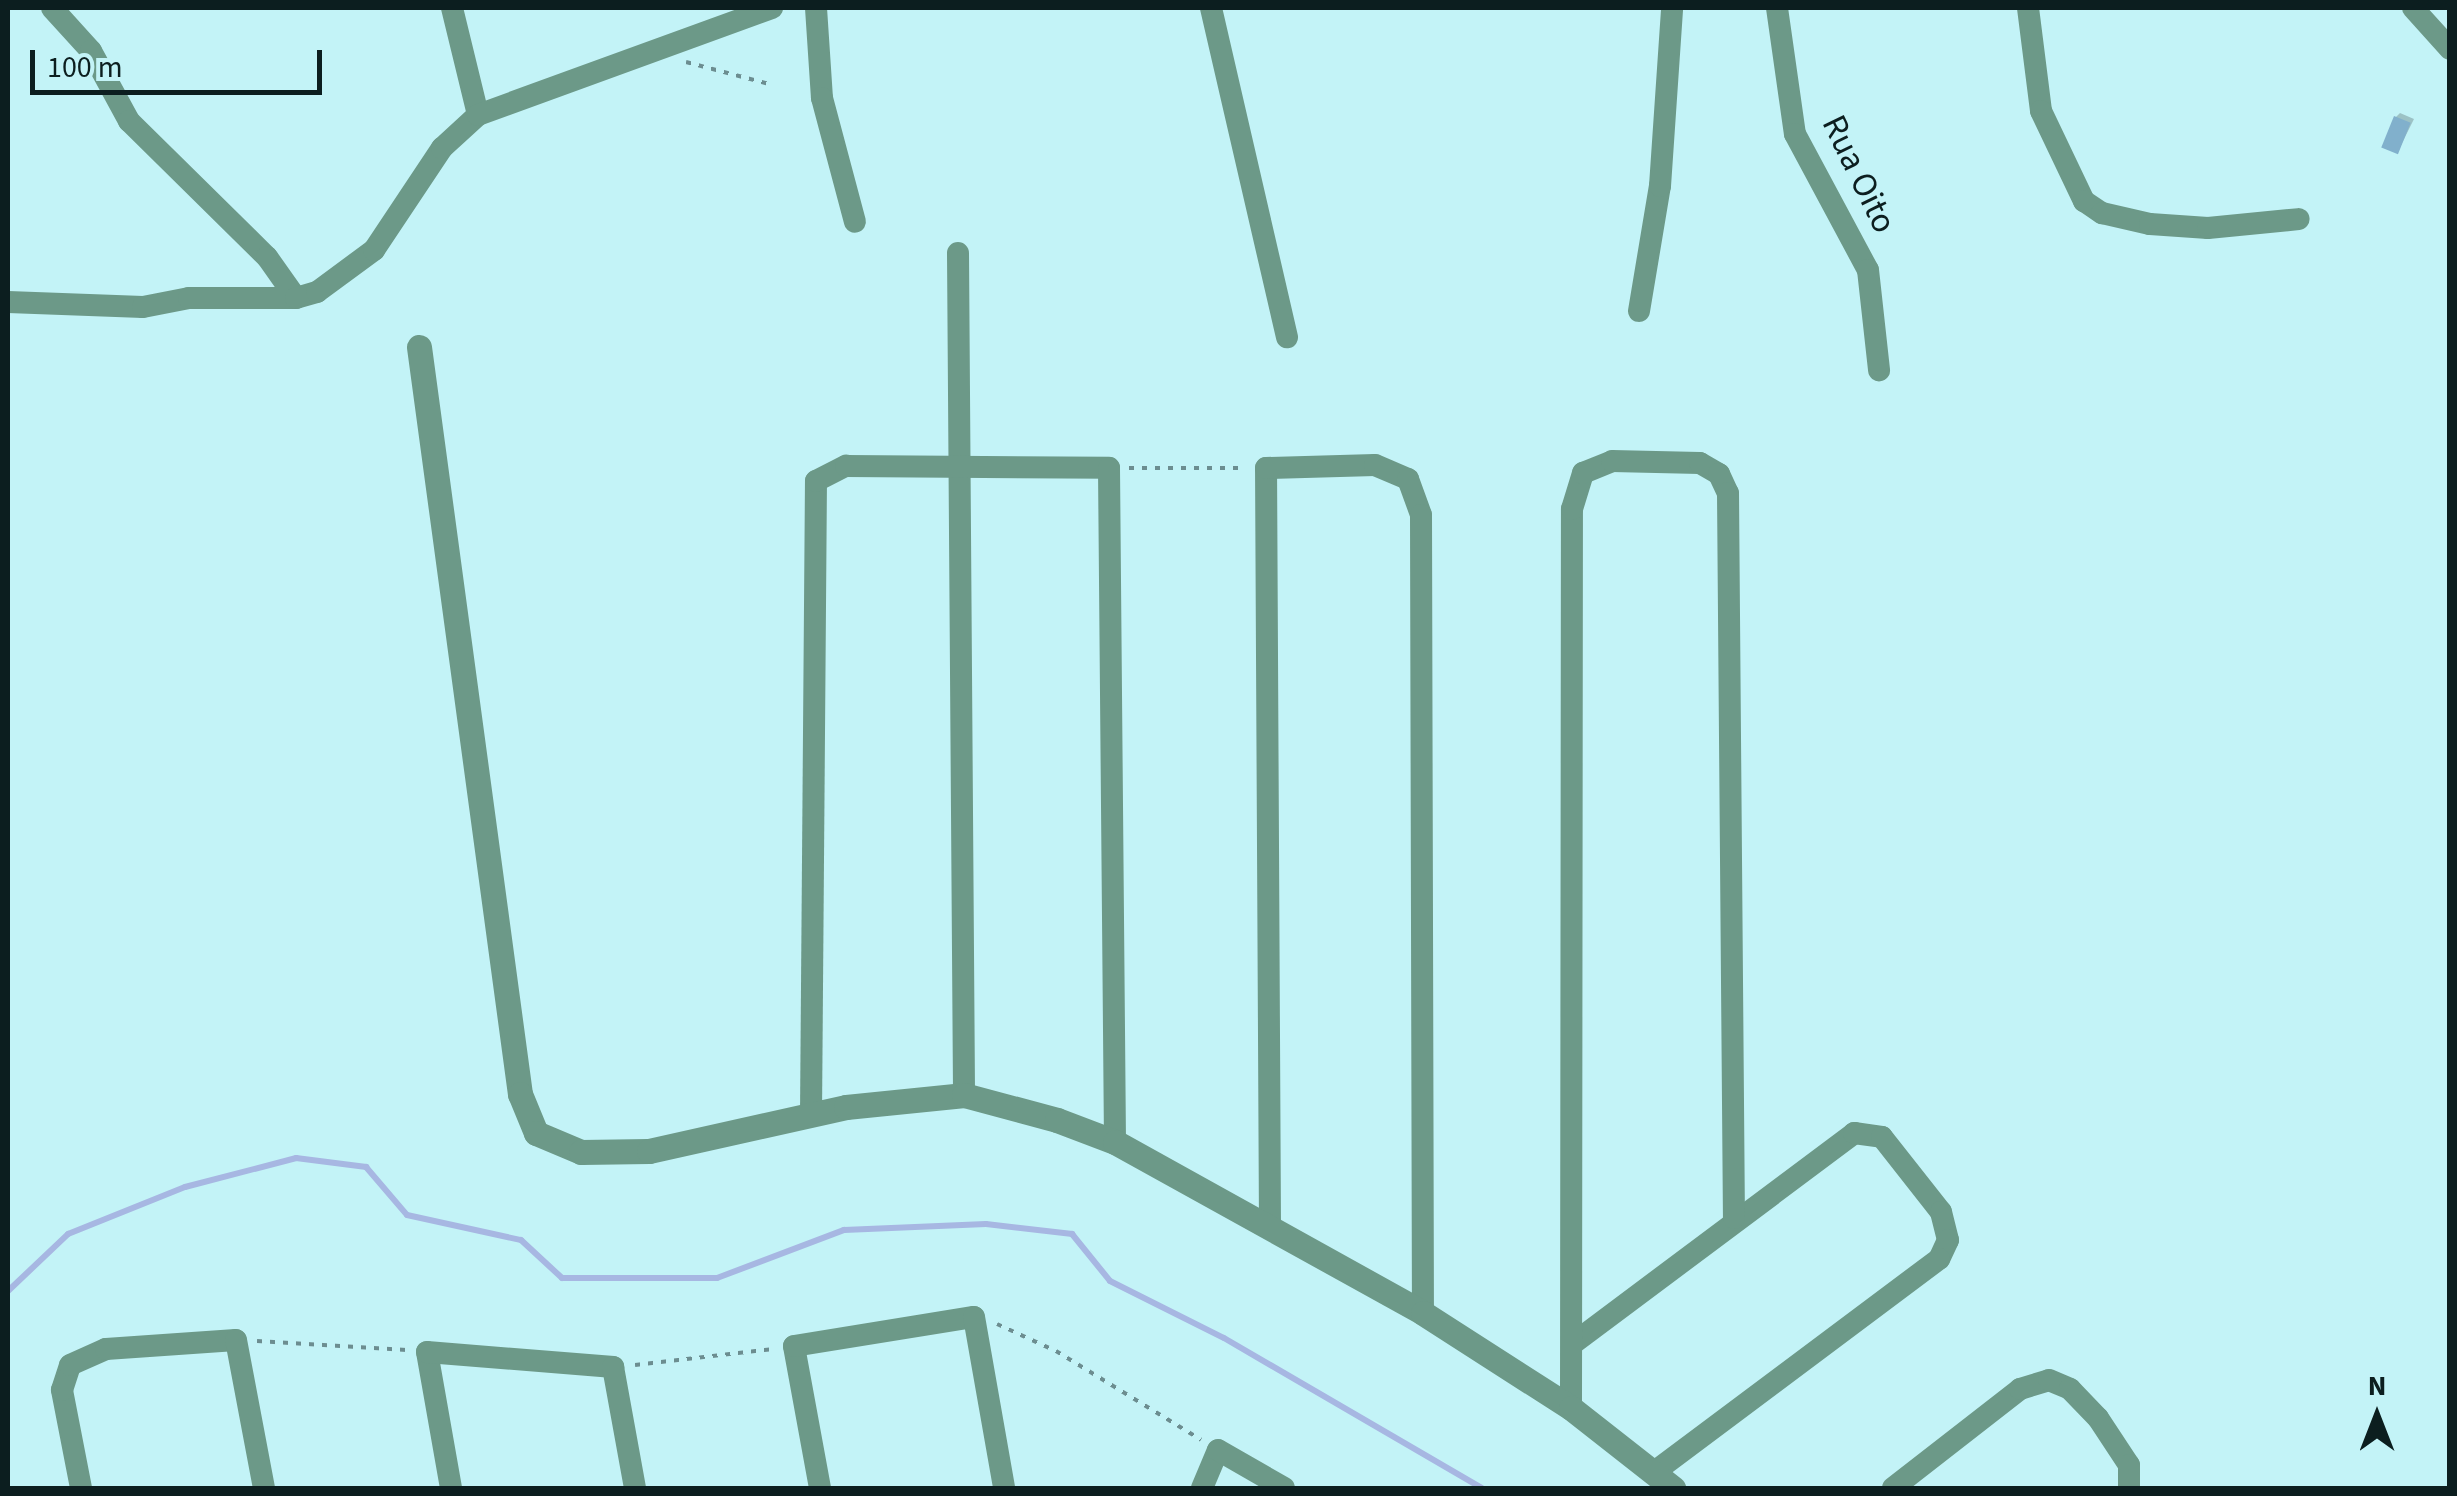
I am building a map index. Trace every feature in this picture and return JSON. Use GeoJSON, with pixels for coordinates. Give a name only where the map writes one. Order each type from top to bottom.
{"type":"FeatureCollection","features":[{"type":"Feature","properties":{"kind":"street"},"geometry":{"type":"LineString","coordinates":[[52,8],[91,51],[129,120],[267,257],[296,298]]}},
{"type":"Feature","properties":{"kind":"street"},"geometry":{"type":"LineString","coordinates":[[452,8],[478,115]]}},
{"type":"Feature","properties":{"kind":"street"},"geometry":{"type":"LineString","coordinates":[[8,302],[144,307],[210,296],[296,298],[356,268],[374,250],[442,148],[478,115],[657,55],[772,8]]}},
{"type":"Feature","properties":{"kind":"street"},"geometry":{"type":"LineString","coordinates":[[816,8],[822,98],[856,222]]}},
{"type":"Feature","properties":{"kind":"street"},"geometry":{"type":"LineString","coordinates":[[1212,8],[1288,338]]}},
{"type":"Feature","properties":{"kind":"street"},"geometry":{"type":"LineString","coordinates":[[1638,311],[1660,186],[1672,8]]}},
{"type":"Feature","properties":{"kind":"street","name":"Rua Oito"},"geometry":{"type":"LineString","coordinates":[[1776,8],[1795,134],[1868,270],[1879,370]]}},
{"type":"Feature","properties":{"kind":"street"},"geometry":{"type":"LineString","coordinates":[[2028,8],[2042,112],[2084,201],[2102,213],[2150,224],[2208,228],[2298,219]]}},
{"type":"Feature","properties":{"kind":"street"},"geometry":{"type":"LineString","coordinates":[[2412,8],[2450,50]]}},
{"type":"Feature","properties":{"kind":"street"},"geometry":{"type":"LineString","coordinates":[[958,253],[964,1095]]}},
{"type":"Feature","properties":{"kind":"street"},"geometry":{"type":"LineString","coordinates":[[419,347],[528,1122],[552,1143],[607,1154],[692,1144],[811,1115],[964,1095],[1115,1142],[1270,1226],[1423,1312],[1571,1408],[1663,1481],[1939,1259],[1948,1240],[1946,1221],[1889,1144],[1871,1132],[1843,1138],[1574,1342]]}},
{"type":"Feature","properties":{"kind":"street"},"geometry":{"type":"LineString","coordinates":[[1571,1408],[1572,510],[1583,473],[1612,461],[1700,463],[1719,474],[1728,493],[1734,1218]]}},
{"type":"Feature","properties":{"kind":"street"},"geometry":{"type":"LineString","coordinates":[[811,1115],[814,488],[822,475],[846,466],[1109,468],[1115,1142]]}},
{"type":"Feature","properties":{"kind":"street"},"geometry":{"type":"LineString","coordinates":[[1270,1226],[1266,468],[1389,468],[1408,478],[1419,503],[1423,1312]]}},
{"type":"Feature","properties":{"kind":"street"},"geometry":{"type":"LineString","coordinates":[[820,1488],[794,1346],[974,1317],[1004,1488]]}},
{"type":"Feature","properties":{"kind":"street"},"geometry":{"type":"LineString","coordinates":[[81,1488],[62,1390],[70,1364],[106,1349],[236,1340],[264,1488]]}},
{"type":"Feature","properties":{"kind":"street"},"geometry":{"type":"LineString","coordinates":[[451,1488],[427,1352],[612,1368],[635,1488]]}},
{"type":"Feature","properties":{"kind":"street"},"geometry":{"type":"LineString","coordinates":[[1893,1488],[2011,1395],[2048,1380],[2070,1388],[2098,1418],[2129,1465],[2129,1488]]}},
{"type":"Feature","properties":{"kind":"street"},"geometry":{"type":"LineString","coordinates":[[1202,1488],[1218,1450],[1284,1488]]}},
{"type":"Feature","properties":{"kind":"path"},"geometry":{"type":"LineString","coordinates":[[657,55],[773,84]]}},
{"type":"Feature","properties":{"kind":"path"},"geometry":{"type":"LineString","coordinates":[[1109,468],[1266,468]]}},
{"type":"Feature","properties":{"kind":"path"},"geometry":{"type":"LineString","coordinates":[[974,1317],[1056,1351],[1218,1450]]}},
{"type":"Feature","properties":{"kind":"path"},"geometry":{"type":"LineString","coordinates":[[236,1340],[427,1352]]}},
{"type":"Feature","properties":{"kind":"path"},"geometry":{"type":"LineString","coordinates":[[612,1368],[794,1346]]}},
{"type":"Feature","properties":{"kind":"building"},"geometry":{"type":"Polygon","coordinates":[[[2394,116],[2411,123],[2398,154],[2381,148],[2394,116]]]}},
{"type":"Feature","properties":{"kind":"waterway"},"geometry":{"type":"LineString","coordinates":[[8,1291],[68,1234],[185,1187],[296,1158],[366,1167],[407,1215],[521,1240],[562,1278],[717,1278],[844,1230],[986,1224],[1072,1234],[1110,1281],[1224,1338],[1482,1488]]}}]}
